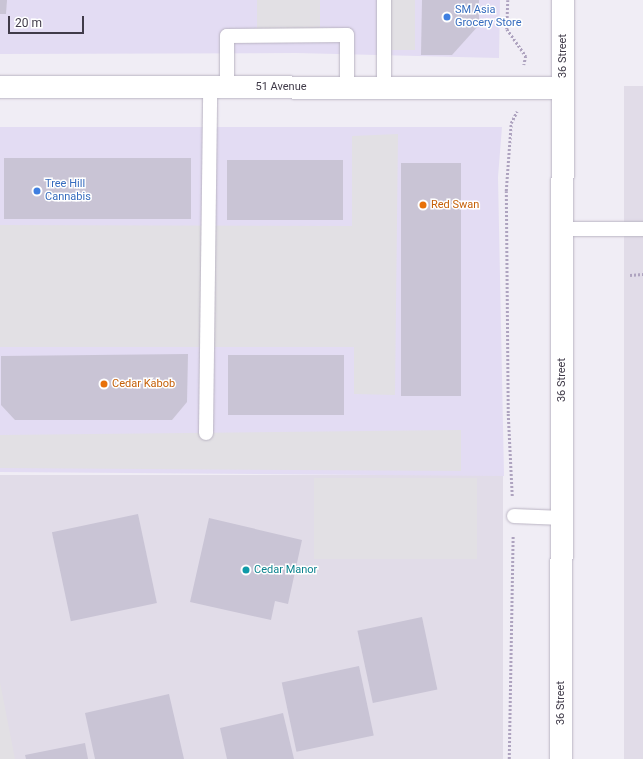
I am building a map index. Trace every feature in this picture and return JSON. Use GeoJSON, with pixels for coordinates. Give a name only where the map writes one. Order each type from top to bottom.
{"type":"FeatureCollection","features":[{"type":"Feature","properties":{"kind":"street","name":"36 Street"},"geometry":{"type":"LineString","coordinates":[[561,759],[563,0]]}},
{"type":"Feature","properties":{"kind":"street","name":"51 Avenue"},"geometry":{"type":"LineString","coordinates":[[0,87],[563,88]]}},
{"type":"Feature","properties":{"kind":"lane"},"geometry":{"type":"LineString","coordinates":[[384,0],[384,87]]}},
{"type":"Feature","properties":{"kind":"lane"},"geometry":{"type":"LineString","coordinates":[[206,433],[219,87],[227,36],[347,35],[347,87]]}},
{"type":"Feature","properties":{"kind":"lane"},"geometry":{"type":"LineString","coordinates":[[562,228],[643,229]]}},
{"type":"Feature","properties":{"kind":"lane"},"geometry":{"type":"LineString","coordinates":[[514,516],[562,518]]}},
{"type":"Feature","properties":{"kind":"path"},"geometry":{"type":"LineString","coordinates":[[508,0],[507,29],[526,56]]}},
{"type":"Feature","properties":{"kind":"path"},"geometry":{"type":"LineString","coordinates":[[512,499],[508,405],[506,191],[511,123],[517,114]]}},
{"type":"Feature","properties":{"kind":"path"},"geometry":{"type":"LineString","coordinates":[[630,275],[643,274]]}},
{"type":"Feature","properties":{"kind":"path"},"geometry":{"type":"LineString","coordinates":[[509,759],[513,538]]}},
{"type":"Feature","properties":{"kind":"shaded area"},"geometry":{"type":"Polygon","coordinates":[[[0,0],[500,0],[499,58],[296,53],[0,54],[0,0]]]}},
{"type":"Feature","properties":{"kind":"shaded area"},"geometry":{"type":"Polygon","coordinates":[[[257,0],[320,0],[320,36],[257,36],[257,0]]]}},
{"type":"Feature","properties":{"kind":"shaded area"},"geometry":{"type":"Polygon","coordinates":[[[384,0],[415,0],[415,50],[384,50],[384,0]]]}},
{"type":"Feature","properties":{"kind":"shaded area"},"geometry":{"type":"Polygon","coordinates":[[[624,86],[643,86],[643,759],[624,759],[624,86]]]}},
{"type":"Feature","properties":{"kind":"shaded area"},"geometry":{"type":"Polygon","coordinates":[[[0,127],[502,127],[498,177],[504,476],[0,472],[0,127]]]}},
{"type":"Feature","properties":{"kind":"shaded area"},"geometry":{"type":"Polygon","coordinates":[[[398,134],[395,395],[354,394],[354,347],[0,347],[0,225],[352,226],[352,136],[398,134]]]}},
{"type":"Feature","properties":{"kind":"shaded area"},"geometry":{"type":"Polygon","coordinates":[[[461,430],[461,471],[0,468],[0,435],[461,430]]]}},
{"type":"Feature","properties":{"kind":"shaded area"},"geometry":{"type":"Polygon","coordinates":[[[0,475],[503,475],[503,759],[0,759],[0,475]]]}},
{"type":"Feature","properties":{"kind":"shaded area"},"geometry":{"type":"Polygon","coordinates":[[[314,478],[477,478],[477,559],[314,559],[314,478]]]}},
{"type":"Feature","properties":{"kind":"shaded area"},"geometry":{"type":"Polygon","coordinates":[[[0,682],[15,759],[0,759],[0,682]]]}},
{"type":"Feature","properties":{"kind":"building"},"geometry":{"type":"Polygon","coordinates":[[[0,0],[7,0],[6,14],[0,14],[0,0]]]}},
{"type":"Feature","properties":{"kind":"building"},"geometry":{"type":"Polygon","coordinates":[[[422,0],[479,0],[479,25],[452,55],[421,55],[422,0]]]}},
{"type":"Feature","properties":{"kind":"building"},"geometry":{"type":"Polygon","coordinates":[[[4,158],[191,158],[191,219],[4,219],[4,158]]]}},
{"type":"Feature","properties":{"kind":"building"},"geometry":{"type":"Polygon","coordinates":[[[227,160],[343,160],[343,220],[227,220],[227,160]]]}},
{"type":"Feature","properties":{"kind":"building"},"geometry":{"type":"Polygon","coordinates":[[[401,163],[461,163],[461,396],[401,396],[401,163]]]}},
{"type":"Feature","properties":{"kind":"building"},"geometry":{"type":"Polygon","coordinates":[[[188,354],[187,402],[172,420],[15,420],[1,405],[1,356],[188,354]]]}},
{"type":"Feature","properties":{"kind":"building"},"geometry":{"type":"Polygon","coordinates":[[[228,355],[344,355],[344,415],[228,415],[228,355]]]}},
{"type":"Feature","properties":{"kind":"building"},"geometry":{"type":"Polygon","coordinates":[[[138,514],[157,603],[71,621],[52,532],[138,514]]]}},
{"type":"Feature","properties":{"kind":"building","name":"Cedar Manor"},"geometry":{"type":"Polygon","coordinates":[[[209,518],[302,540],[288,604],[275,601],[271,620],[190,602],[209,518]]]}},
{"type":"Feature","properties":{"kind":"building"},"geometry":{"type":"Polygon","coordinates":[[[422,617],[437,689],[373,703],[357,631],[422,617]]]}},
{"type":"Feature","properties":{"kind":"building"},"geometry":{"type":"Polygon","coordinates":[[[359,666],[374,735],[296,752],[282,682],[359,666]]]}},
{"type":"Feature","properties":{"kind":"building"},"geometry":{"type":"Polygon","coordinates":[[[169,694],[184,759],[95,759],[85,713],[169,694]]]}},
{"type":"Feature","properties":{"kind":"building"},"geometry":{"type":"Polygon","coordinates":[[[283,713],[294,759],[227,759],[220,728],[283,713]]]}},
{"type":"Feature","properties":{"kind":"building"},"geometry":{"type":"Polygon","coordinates":[[[85,743],[88,759],[26,759],[25,755],[85,743]]]}},
{"type":"Feature","properties":{"kind":"place","name":"SM Asia Grocery Store"},"geometry":{"type":"Point","coordinates":[447,17]}},
{"type":"Feature","properties":{"kind":"place","name":"Tree Hill Cannabis"},"geometry":{"type":"Point","coordinates":[37,191]}},
{"type":"Feature","properties":{"kind":"place","name":"Red Swan"},"geometry":{"type":"Point","coordinates":[423,205]}},
{"type":"Feature","properties":{"kind":"place","name":"Cedar Kabob"},"geometry":{"type":"Point","coordinates":[104,384]}},
{"type":"Feature","properties":{"kind":"place","name":"Cedar Manor"},"geometry":{"type":"Point","coordinates":[246,570]}}]}
